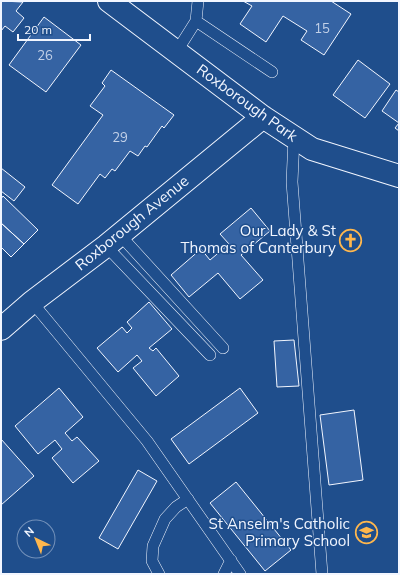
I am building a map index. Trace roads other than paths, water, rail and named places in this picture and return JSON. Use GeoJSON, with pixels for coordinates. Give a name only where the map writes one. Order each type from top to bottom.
{"type":"FeatureCollection","features":[{"type":"Feature","properties":{"kind":"street","name":"Roxborough Park"},"geometry":{"type":"LineString","coordinates":[[109,1],[263,117],[312,149],[399,176]]}},
{"type":"Feature","properties":{"kind":"street","name":"Roxborough Avenue"},"geometry":{"type":"LineString","coordinates":[[1,328],[32,302],[113,240],[263,117]]}},
{"type":"Feature","properties":{"kind":"lane"},"geometry":{"type":"LineString","coordinates":[[177,51],[196,21],[198,1]]}},
{"type":"Feature","properties":{"kind":"lane"},"geometry":{"type":"LineString","coordinates":[[196,21],[272,72]]}},
{"type":"Feature","properties":{"kind":"lane"},"geometry":{"type":"LineString","coordinates":[[294,138],[292,182],[322,574]]}},
{"type":"Feature","properties":{"kind":"lane"},"geometry":{"type":"LineString","coordinates":[[113,240],[223,348]]}},
{"type":"Feature","properties":{"kind":"lane"},"geometry":{"type":"LineString","coordinates":[[113,240],[210,355]]}},
{"type":"Feature","properties":{"kind":"lane"},"geometry":{"type":"LineString","coordinates":[[32,302],[147,441],[240,574]]}},
{"type":"Feature","properties":{"kind":"lane"},"geometry":{"type":"LineString","coordinates":[[159,574],[152,561],[153,546],[165,519],[176,507],[188,498]]}},
{"type":"Feature","properties":{"kind":"lane"},"geometry":{"type":"LineString","coordinates":[[224,574],[231,560]]}},
{"type":"Feature","properties":{"kind":"place","name":"Our Lady & St Thomas of Canterbury"},"geometry":{"type":"Point","coordinates":[351,240]}},
{"type":"Feature","properties":{"kind":"place","name":"St Anselm's Catholic Primary School"},"geometry":{"type":"Point","coordinates":[366,533]}}]}
